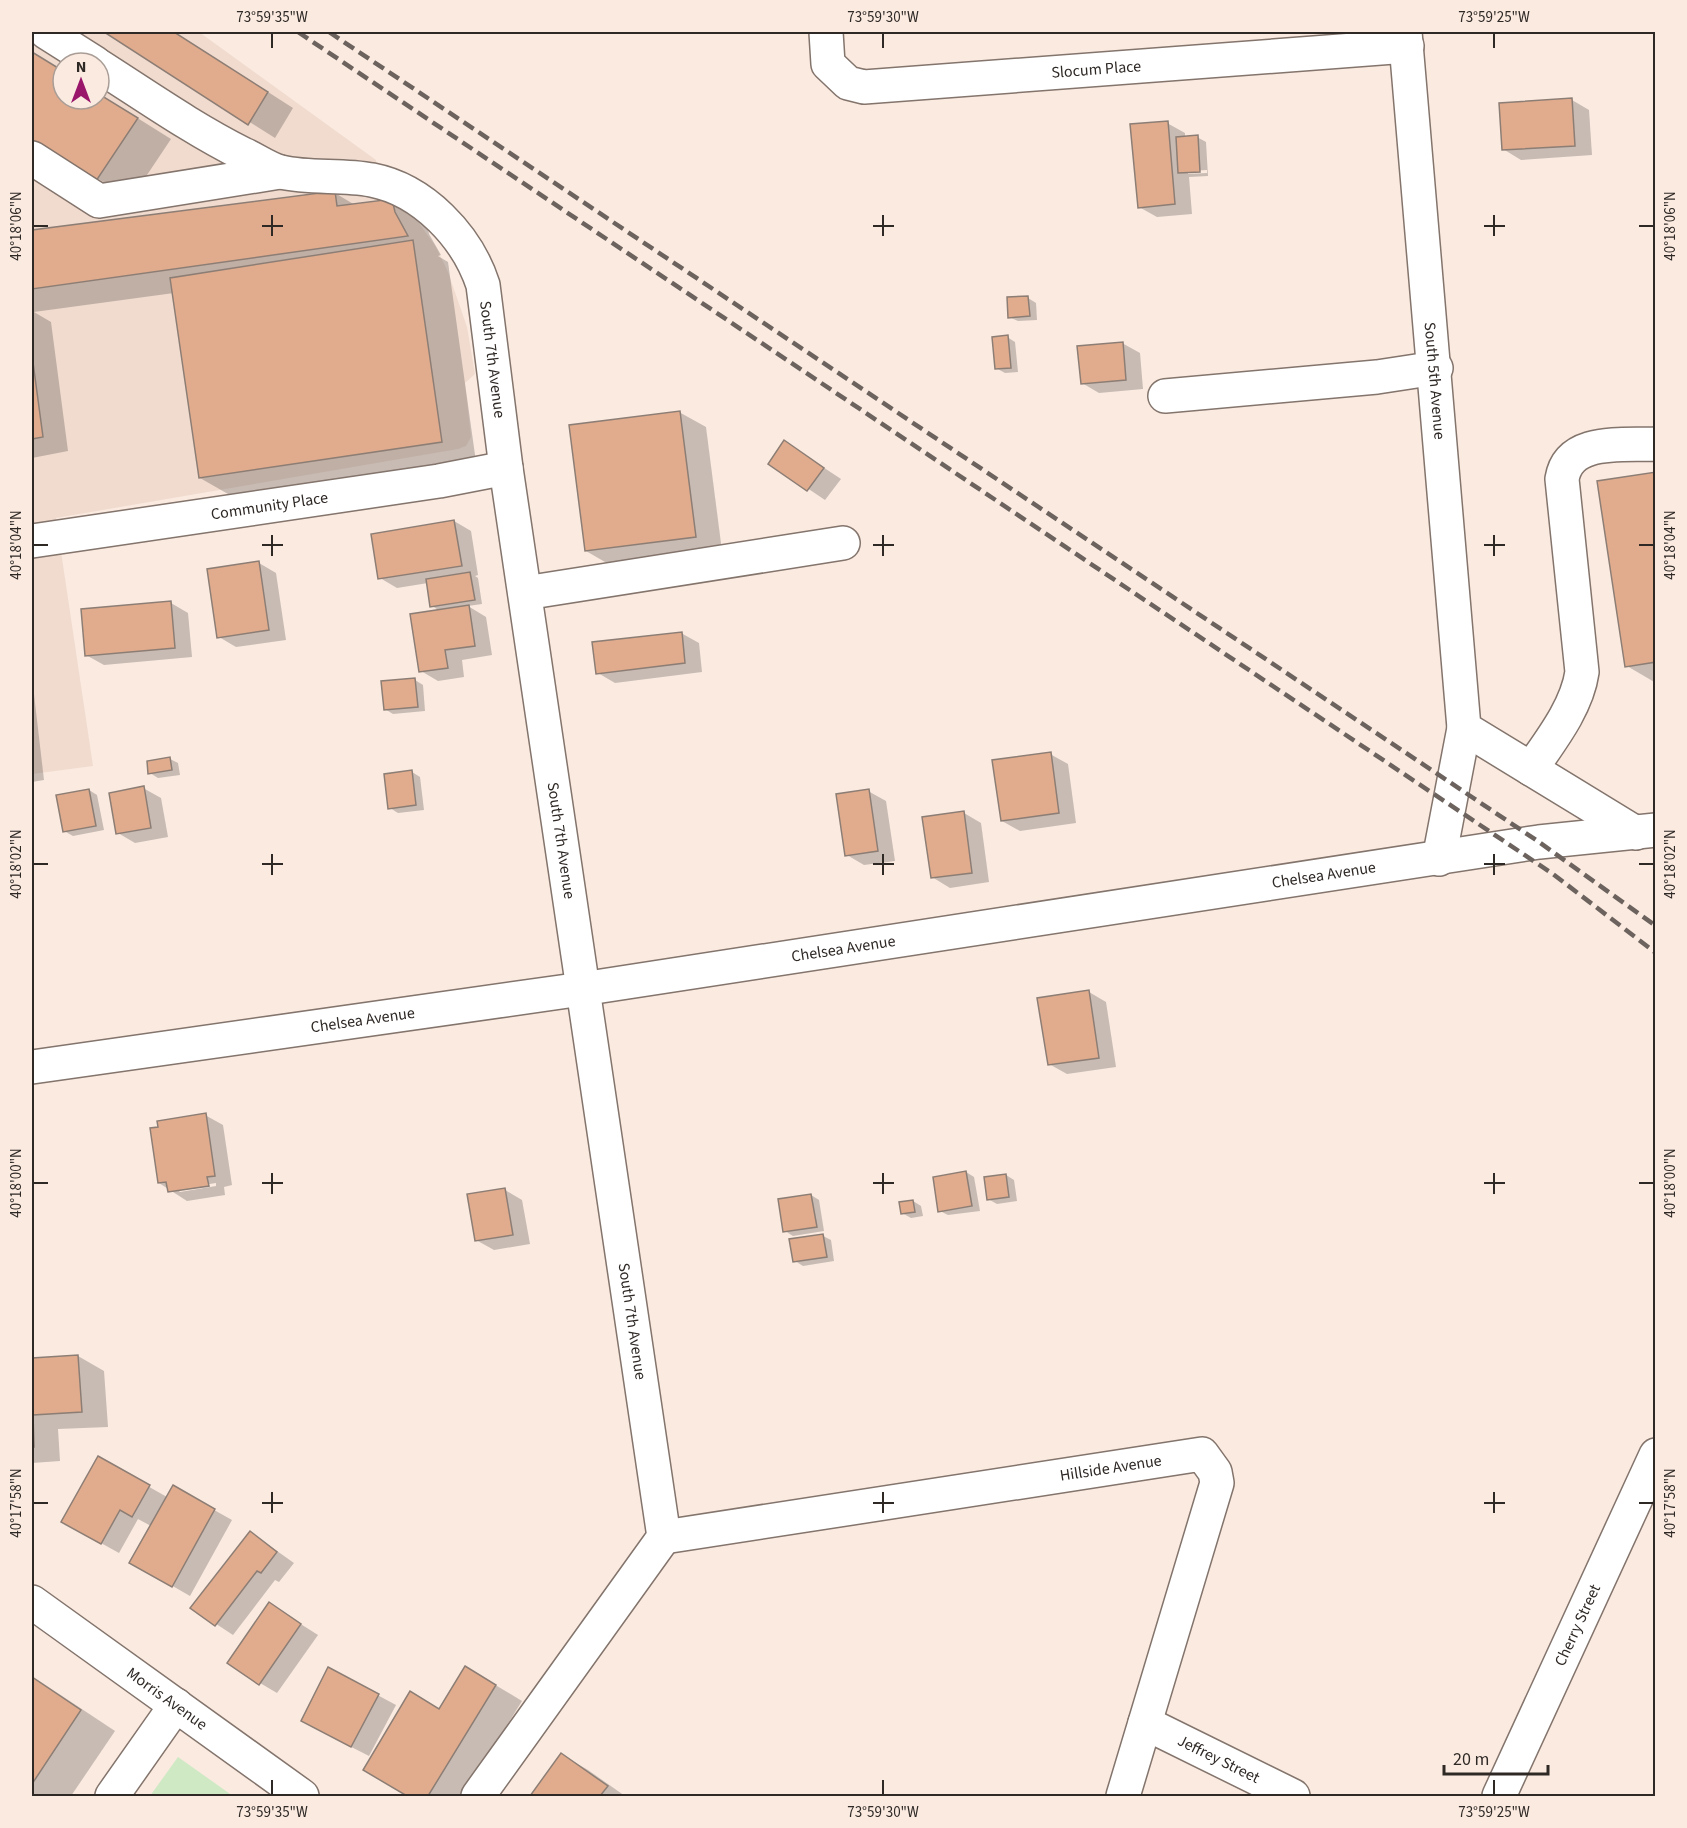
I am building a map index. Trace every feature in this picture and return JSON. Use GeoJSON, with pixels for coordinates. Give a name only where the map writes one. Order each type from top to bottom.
{"type":"FeatureCollection","features":[{"type":"Feature","properties":{"kind":"street"},"geometry":{"type":"LineString","coordinates":[[46,32],[75,51]]}},
{"type":"Feature","properties":{"kind":"street","name":"Slocum Place"},"geometry":{"type":"LineString","coordinates":[[826,32],[828,64],[848,83],[864,87],[1406,39]]}},
{"type":"Feature","properties":{"kind":"street","name":"South 5th Avenue"},"geometry":{"type":"LineString","coordinates":[[1406,39],[1436,368],[1464,728],[1439,859]]}},
{"type":"Feature","properties":{"kind":"street","name":"South 7th Avenue"},"geometry":{"type":"LineString","coordinates":[[111,74],[210,137],[280,172],[355,178],[399,188],[441,219],[464,243],[476,262],[483,285],[506,468],[664,1538]]}},
{"type":"Feature","properties":{"kind":"street"},"geometry":{"type":"LineString","coordinates":[[196,185],[214,169],[218,157],[210,137]]}},
{"type":"Feature","properties":{"kind":"street"},"geometry":{"type":"LineString","coordinates":[[40,169],[99,201],[280,172]]}},
{"type":"Feature","properties":{"kind":"street"},"geometry":{"type":"LineString","coordinates":[[1166,396],[1377,377],[1436,368]]}},
{"type":"Feature","properties":{"kind":"street"},"geometry":{"type":"LineString","coordinates":[[1531,769],[1554,735],[1575,696],[1582,672],[1562,479],[1564,468],[1569,459],[1585,450],[1656,444]]}},
{"type":"Feature","properties":{"kind":"street","name":"Community Place"},"geometry":{"type":"LineString","coordinates":[[32,541],[439,481],[506,468]]}},
{"type":"Feature","properties":{"kind":"street"},"geometry":{"type":"LineString","coordinates":[[525,593],[843,543]]}},
{"type":"Feature","properties":{"kind":"street"},"geometry":{"type":"LineString","coordinates":[[1464,728],[1531,769],[1646,832]]}},
{"type":"Feature","properties":{"kind":"street","name":"Chelsea Avenue"},"geometry":{"type":"LineString","coordinates":[[32,1067],[582,989],[1539,842],[1646,832]]}},
{"type":"Feature","properties":{"kind":"street","name":"Hillside Avenue"},"geometry":{"type":"LineString","coordinates":[[664,1538],[1202,1454],[1215,1473],[1217,1483],[1123,1797]]}},
{"type":"Feature","properties":{"kind":"street","name":"Cherry Street"},"geometry":{"type":"LineString","coordinates":[[1499,1797],[1656,1455]]}},
{"type":"Feature","properties":{"kind":"street"},"geometry":{"type":"LineString","coordinates":[[478,1797],[664,1538]]}},
{"type":"Feature","properties":{"kind":"street","name":"Morris Avenue"},"geometry":{"type":"LineString","coordinates":[[32,1602],[302,1797]]}},
{"type":"Feature","properties":{"kind":"street"},"geometry":{"type":"LineString","coordinates":[[112,1797],[176,1705]]}},
{"type":"Feature","properties":{"kind":"street","name":"Jeffrey Street"},"geometry":{"type":"LineString","coordinates":[[1145,1723],[1293,1797]]}},
{"type":"Feature","properties":{"kind":"shaded area"},"geometry":{"type":"Polygon","coordinates":[[[32,32],[199,32],[376,160],[379,190],[406,205],[436,247],[448,272],[467,327],[475,374],[465,383],[471,437],[466,446],[458,449],[56,518],[93,766],[32,774],[32,32]]]}},
{"type":"Feature","properties":{"kind":"green space"},"geometry":{"type":"Polygon","coordinates":[[[178,1757],[233,1796],[150,1796],[178,1757]]]}},
{"type":"Feature","properties":{"kind":"building"},"geometry":{"type":"Polygon","coordinates":[[[104,32],[174,32],[268,92],[248,125],[104,32]]]}},
{"type":"Feature","properties":{"kind":"building"},"geometry":{"type":"Polygon","coordinates":[[[32,52],[51,64],[51,111],[111,111],[111,101],[138,118],[96,181],[32,140],[32,52]]]}},
{"type":"Feature","properties":{"kind":"building"},"geometry":{"type":"Polygon","coordinates":[[[1572,98],[1575,146],[1502,150],[1499,103],[1572,98]]]}},
{"type":"Feature","properties":{"kind":"building"},"geometry":{"type":"Polygon","coordinates":[[[1168,121],[1175,204],[1138,208],[1130,124],[1168,121]]]}},
{"type":"Feature","properties":{"kind":"building"},"geometry":{"type":"Polygon","coordinates":[[[1198,135],[1200,172],[1178,173],[1176,137],[1198,135]]]}},
{"type":"Feature","properties":{"kind":"building"},"geometry":{"type":"Polygon","coordinates":[[[335,191],[337,206],[392,199],[395,212],[408,236],[32,289],[32,230],[335,191]]]}},
{"type":"Feature","properties":{"kind":"building"},"geometry":{"type":"Polygon","coordinates":[[[413,240],[442,442],[199,478],[170,278],[413,240]]]}},
{"type":"Feature","properties":{"kind":"building"},"geometry":{"type":"Polygon","coordinates":[[[1028,296],[1030,316],[1008,318],[1007,297],[1028,296]]]}},
{"type":"Feature","properties":{"kind":"building"},"geometry":{"type":"Polygon","coordinates":[[[1008,335],[1011,368],[995,369],[992,337],[1008,335]]]}},
{"type":"Feature","properties":{"kind":"building"},"geometry":{"type":"Polygon","coordinates":[[[1123,342],[1126,380],[1081,384],[1077,346],[1123,342]]]}},
{"type":"Feature","properties":{"kind":"building"},"geometry":{"type":"Polygon","coordinates":[[[32,355],[43,437],[32,439],[32,355]]]}},
{"type":"Feature","properties":{"kind":"building"},"geometry":{"type":"Polygon","coordinates":[[[680,411],[696,537],[585,551],[569,425],[680,411]]]}},
{"type":"Feature","properties":{"kind":"building"},"geometry":{"type":"Polygon","coordinates":[[[784,440],[824,468],[807,491],[768,464],[784,440]]]}},
{"type":"Feature","properties":{"kind":"building"},"geometry":{"type":"Polygon","coordinates":[[[1656,472],[1656,662],[1625,667],[1597,481],[1656,472]]]}},
{"type":"Feature","properties":{"kind":"building"},"geometry":{"type":"Polygon","coordinates":[[[454,520],[462,566],[378,579],[371,534],[454,520]]]}},
{"type":"Feature","properties":{"kind":"building"},"geometry":{"type":"Polygon","coordinates":[[[259,561],[269,630],[217,638],[207,569],[259,561]]]}},
{"type":"Feature","properties":{"kind":"building"},"geometry":{"type":"Polygon","coordinates":[[[470,572],[475,600],[430,607],[426,579],[470,572]]]}},
{"type":"Feature","properties":{"kind":"building"},"geometry":{"type":"Polygon","coordinates":[[[171,601],[175,648],[85,656],[81,609],[171,601]]]}},
{"type":"Feature","properties":{"kind":"building"},"geometry":{"type":"Polygon","coordinates":[[[469,605],[475,646],[445,650],[448,668],[419,672],[410,614],[469,605]]]}},
{"type":"Feature","properties":{"kind":"building"},"geometry":{"type":"Polygon","coordinates":[[[682,632],[685,663],[596,674],[592,642],[682,632]]]}},
{"type":"Feature","properties":{"kind":"building"},"geometry":{"type":"Polygon","coordinates":[[[415,678],[418,707],[384,710],[381,681],[415,678]]]}},
{"type":"Feature","properties":{"kind":"building"},"geometry":{"type":"Polygon","coordinates":[[[1051,752],[1059,813],[1001,821],[992,760],[1051,752]]]}},
{"type":"Feature","properties":{"kind":"building"},"geometry":{"type":"Polygon","coordinates":[[[170,757],[172,770],[148,774],[147,761],[170,757]]]}},
{"type":"Feature","properties":{"kind":"building"},"geometry":{"type":"Polygon","coordinates":[[[412,770],[416,805],[388,809],[384,774],[412,770]]]}},
{"type":"Feature","properties":{"kind":"building"},"geometry":{"type":"Polygon","coordinates":[[[144,786],[151,828],[116,834],[109,793],[144,786]]]}},
{"type":"Feature","properties":{"kind":"building"},"geometry":{"type":"Polygon","coordinates":[[[89,789],[96,826],[63,832],[56,795],[89,789]]]}},
{"type":"Feature","properties":{"kind":"building"},"geometry":{"type":"Polygon","coordinates":[[[869,789],[878,851],[845,856],[836,794],[869,789]]]}},
{"type":"Feature","properties":{"kind":"building"},"geometry":{"type":"Polygon","coordinates":[[[964,811],[972,873],[931,878],[922,817],[964,811]]]}},
{"type":"Feature","properties":{"kind":"building"},"geometry":{"type":"Polygon","coordinates":[[[1089,990],[1099,1058],[1048,1065],[1037,998],[1089,990]]]}},
{"type":"Feature","properties":{"kind":"building"},"geometry":{"type":"Polygon","coordinates":[[[206,1113],[215,1176],[207,1177],[209,1186],[168,1192],[166,1182],[158,1183],[150,1128],[158,1127],[157,1121],[206,1113]]]}},
{"type":"Feature","properties":{"kind":"building"},"geometry":{"type":"Polygon","coordinates":[[[966,1171],[972,1206],[938,1212],[933,1177],[966,1171]]]}},
{"type":"Feature","properties":{"kind":"building"},"geometry":{"type":"Polygon","coordinates":[[[1006,1174],[1009,1197],[987,1200],[984,1177],[1006,1174]]]}},
{"type":"Feature","properties":{"kind":"building"},"geometry":{"type":"Polygon","coordinates":[[[505,1188],[513,1235],[475,1241],[467,1194],[505,1188]]]}},
{"type":"Feature","properties":{"kind":"building"},"geometry":{"type":"Polygon","coordinates":[[[811,1194],[817,1227],[783,1232],[778,1199],[811,1194]]]}},
{"type":"Feature","properties":{"kind":"building"},"geometry":{"type":"Polygon","coordinates":[[[913,1200],[915,1212],[901,1214],[899,1202],[913,1200]]]}},
{"type":"Feature","properties":{"kind":"building"},"geometry":{"type":"Polygon","coordinates":[[[823,1234],[827,1257],[793,1262],[789,1239],[823,1234]]]}},
{"type":"Feature","properties":{"kind":"building"},"geometry":{"type":"Polygon","coordinates":[[[78,1355],[82,1412],[33,1415],[34,1447],[32,1447],[32,1358],[78,1355]]]}},
{"type":"Feature","properties":{"kind":"building"},"geometry":{"type":"Polygon","coordinates":[[[98,1456],[150,1485],[132,1517],[120,1510],[101,1544],[61,1522],[98,1456]]]}},
{"type":"Feature","properties":{"kind":"building"},"geometry":{"type":"Polygon","coordinates":[[[173,1485],[215,1509],[172,1587],[129,1563],[173,1485]]]}},
{"type":"Feature","properties":{"kind":"building"},"geometry":{"type":"Polygon","coordinates":[[[250,1531],[277,1552],[261,1573],[257,1571],[215,1626],[190,1608],[250,1531]]]}},
{"type":"Feature","properties":{"kind":"building"},"geometry":{"type":"Polygon","coordinates":[[[269,1602],[301,1624],[259,1685],[227,1663],[269,1602]]]}},
{"type":"Feature","properties":{"kind":"building"},"geometry":{"type":"Polygon","coordinates":[[[465,1666],[496,1685],[428,1796],[407,1796],[363,1770],[410,1691],[439,1709],[465,1666]]]}},
{"type":"Feature","properties":{"kind":"building"},"geometry":{"type":"Polygon","coordinates":[[[328,1667],[379,1694],[351,1747],[301,1721],[328,1667]]]}},
{"type":"Feature","properties":{"kind":"building"},"geometry":{"type":"Polygon","coordinates":[[[32,1677],[81,1710],[32,1784],[32,1677]]]}},
{"type":"Feature","properties":{"kind":"building"},"geometry":{"type":"Polygon","coordinates":[[[561,1753],[608,1786],[600,1796],[530,1796],[561,1753]]]}},
{"type":"Feature","properties":{"kind":"railway"},"geometry":{"type":"LineString","coordinates":[[298,32],[1553,874],[1656,953]]}},
{"type":"Feature","properties":{"kind":"railway"},"geometry":{"type":"LineString","coordinates":[[329,32],[1539,842],[1656,926]]}}]}
